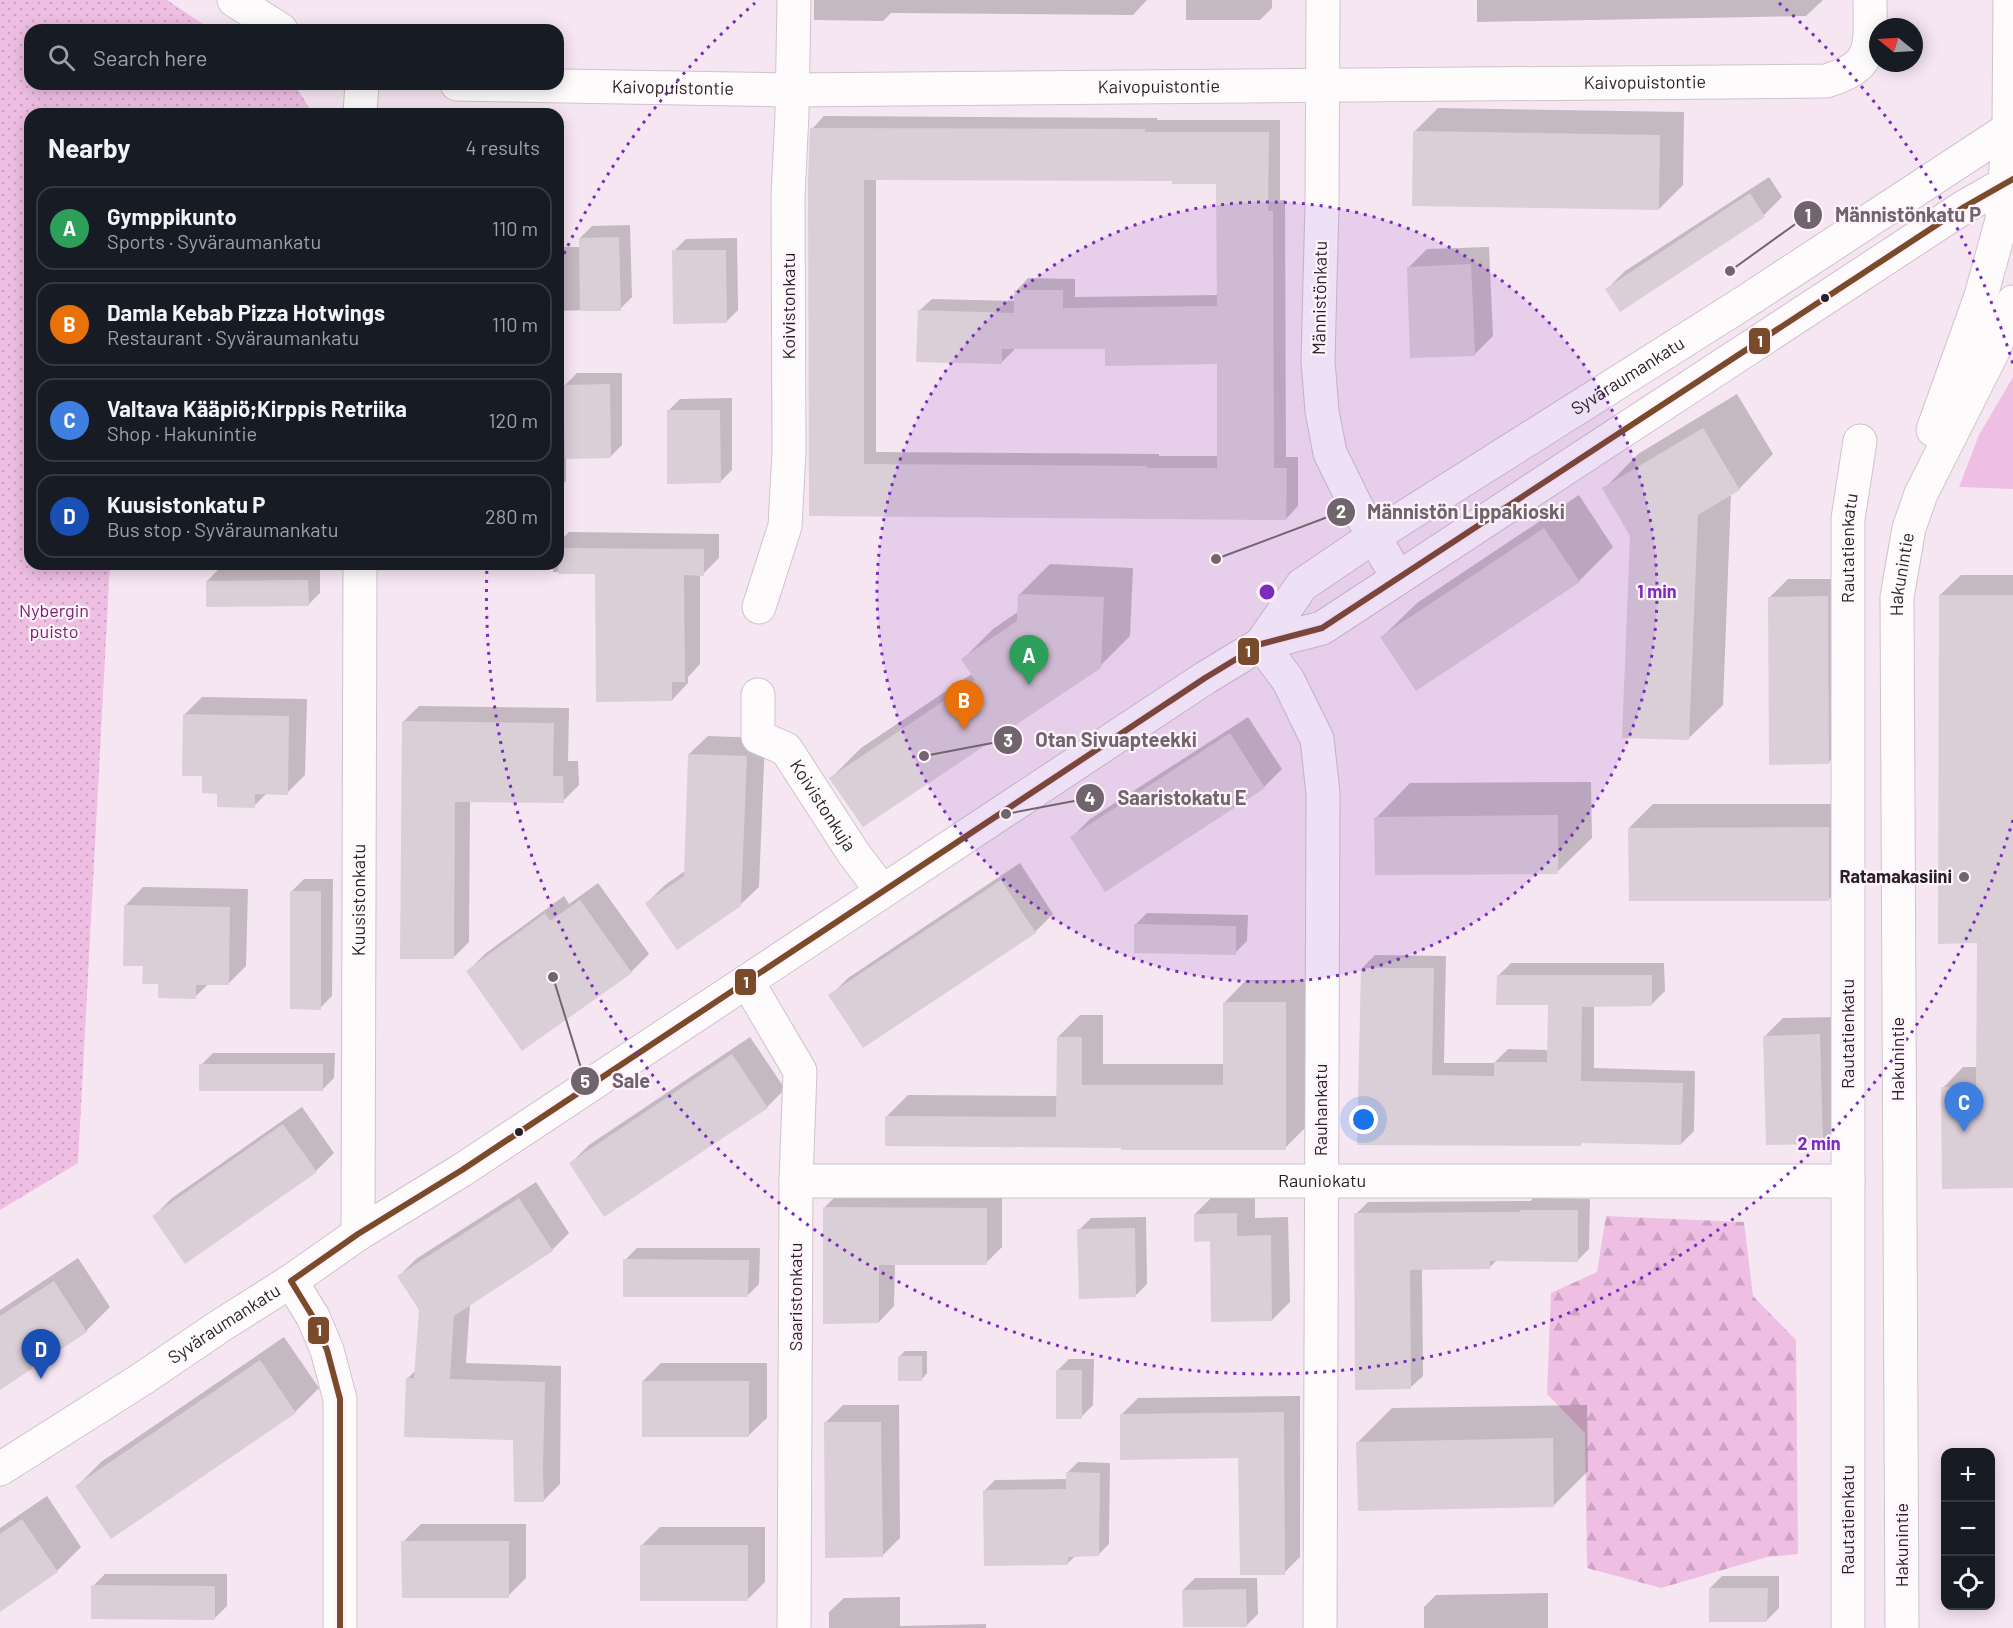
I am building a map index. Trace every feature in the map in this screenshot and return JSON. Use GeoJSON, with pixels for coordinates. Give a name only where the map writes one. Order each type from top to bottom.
{"type":"FeatureCollection","features":[{"type":"Feature","properties":{"kind":"main road"},"geometry":{"type":"LineString","coordinates":[[234,0],[272,24]]}},
{"type":"Feature","properties":{"kind":"main road","name":"Koivistonkatu"},"geometry":{"type":"LineString","coordinates":[[759,607],[785,526],[789,452],[788,196],[794,0]]}},
{"type":"Feature","properties":{"kind":"main road","name":"Männistönkatu"},"geometry":{"type":"LineString","coordinates":[[1323,0],[1322,204],[1318,361],[1322,411],[1330,453],[1373,537],[1398,578]]}},
{"type":"Feature","properties":{"kind":"main road","name":"Kaivopuistontie"},"geometry":{"type":"LineString","coordinates":[[564,86],[791,90],[1826,81],[1844,75],[1859,66],[1869,49],[1870,0]]}},
{"type":"Feature","properties":{"kind":"main road","name":"Hakunintie"},"geometry":{"type":"LineString","coordinates":[[1921,494],[1933,430],[1993,258],[2010,181],[2010,0]]}},
{"type":"Feature","properties":{"kind":"main road"},"geometry":{"type":"LineString","coordinates":[[360,108],[362,90]]}},
{"type":"Feature","properties":{"kind":"main road","name":"Syväraumankatu"},"geometry":{"type":"LineString","coordinates":[[1261,644],[1302,585],[1373,537],[1742,304],[2011,128]]}},
{"type":"Feature","properties":{"kind":"main road","name":"Syväraumankatu"},"geometry":{"type":"LineString","coordinates":[[0,1469],[142,1379],[358,1234],[462,1170],[1205,678],[1261,644],[1322,628],[1964,207],[2010,181]]}},
{"type":"Feature","properties":{"kind":"main road","name":"Hakunintie"},"geometry":{"type":"LineString","coordinates":[[1902,1628],[1897,597],[1909,528],[1921,494],[1994,349],[2013,302]]}},
{"type":"Feature","properties":{"kind":"main road","name":"Rautatienkatu"},"geometry":{"type":"LineString","coordinates":[[1848,1628],[1848,519],[1860,441]]}},
{"type":"Feature","properties":{"kind":"main road","name":"Kuusistonkatu"},"geometry":{"type":"LineString","coordinates":[[358,1234],[360,570]]}},
{"type":"Feature","properties":{"kind":"main road","name":"Rauhankatu"},"geometry":{"type":"LineString","coordinates":[[1261,644],[1288,680],[1317,738],[1323,793],[1320,1628]]}},
{"type":"Feature","properties":{"kind":"main road","name":"Koivistonkuja"},"geometry":{"type":"LineString","coordinates":[[759,695],[758,737],[786,749],[854,854],[882,891]]}},
{"type":"Feature","properties":{"kind":"main road","name":"Saaristonkatu"},"geometry":{"type":"LineString","coordinates":[[747,981],[800,1071],[796,1181],[794,1628]]}},
{"type":"Feature","properties":{"kind":"main road","name":"Rauniokatu"},"geometry":{"type":"LineString","coordinates":[[796,1181],[1848,1181]]}},
{"type":"Feature","properties":{"kind":"main road"},"geometry":{"type":"LineString","coordinates":[[291,1281],[313,1317],[327,1350],[340,1399],[340,1628]]}},
{"type":"Feature","properties":{"kind":"green space","name":"Nybergin puisto"},"geometry":{"type":"Polygon","coordinates":[[[0,0],[167,0],[203,24],[24,24],[24,90],[298,90],[309,108],[24,108],[24,570],[110,570],[78,1163],[0,1210],[0,0]]]}},
{"type":"Feature","properties":{"kind":"green space"},"geometry":{"type":"Polygon","coordinates":[[[2013,377],[2013,489],[1959,487],[1979,435],[2013,377]]]}},
{"type":"Feature","properties":{"kind":"green space"},"geometry":{"type":"Polygon","coordinates":[[[1606,1216],[1744,1222],[1753,1296],[1796,1340],[1798,1554],[1767,1557],[1661,1588],[1587,1568],[1585,1433],[1547,1394],[1551,1293],[1597,1272],[1606,1216]]]}},
{"type":"Feature","properties":{"kind":"building"},"geometry":{"type":"Polygon","coordinates":[[[810,128],[1145,129],[1145,132],[1269,132],[1268,211],[1273,211],[1274,468],[1287,468],[1286,520],[809,516],[808,180],[810,128]],[[864,180],[864,464],[1217,468],[1217,364],[1105,366],[1105,349],[1002,349],[1002,364],[916,362],[918,310],[1014,313],[1014,290],[1063,290],[1063,308],[1217,306],[1216,184],[1172,184],[1172,181],[864,180]]]}},
{"type":"Feature","properties":{"kind":"building"},"geometry":{"type":"Polygon","coordinates":[[[1413,131],[1660,135],[1659,210],[1412,206],[1413,131]]]}},
{"type":"Feature","properties":{"kind":"building"},"geometry":{"type":"Polygon","coordinates":[[[1750,193],[1765,217],[1620,312],[1605,289],[1750,193]]]}},
{"type":"Feature","properties":{"kind":"building"},"geometry":{"type":"Polygon","coordinates":[[[619,237],[621,311],[580,311],[579,238],[619,237]]]}},
{"type":"Feature","properties":{"kind":"building"},"geometry":{"type":"Polygon","coordinates":[[[672,250],[726,250],[727,323],[673,324],[672,250]]]}},
{"type":"Feature","properties":{"kind":"building"},"geometry":{"type":"Polygon","coordinates":[[[1471,264],[1475,356],[1410,358],[1407,267],[1471,264]]]}},
{"type":"Feature","properties":{"kind":"building"},"geometry":{"type":"Polygon","coordinates":[[[610,384],[611,458],[565,459],[564,385],[610,384]]]}},
{"type":"Feature","properties":{"kind":"building"},"geometry":{"type":"Polygon","coordinates":[[[667,410],[720,410],[721,483],[667,484],[667,410]]]}},
{"type":"Feature","properties":{"kind":"building"},"geometry":{"type":"Polygon","coordinates":[[[1703,428],[1740,490],[1698,515],[1689,740],[1622,738],[1630,536],[1602,488],[1703,428]]]}},
{"type":"Feature","properties":{"kind":"building"},"geometry":{"type":"Polygon","coordinates":[[[1544,528],[1580,582],[1416,691],[1380,637],[1544,528]]]}},
{"type":"Feature","properties":{"kind":"building"},"geometry":{"type":"Polygon","coordinates":[[[564,548],[704,549],[704,576],[684,575],[685,682],[672,682],[672,701],[596,702],[595,574],[558,574],[558,570],[564,570],[564,548]]]}},
{"type":"Feature","properties":{"kind":"building"},"geometry":{"type":"Polygon","coordinates":[[[308,580],[309,606],[206,607],[206,581],[308,580]]]}},
{"type":"Feature","properties":{"kind":"building"},"geometry":{"type":"Polygon","coordinates":[[[1018,594],[1104,597],[1101,668],[863,827],[829,778],[975,680],[961,659],[1017,621],[1018,594]]]}},
{"type":"Feature","properties":{"kind":"building"},"geometry":{"type":"Polygon","coordinates":[[[1939,595],[2013,595],[2013,1188],[1942,1189],[1941,1087],[1976,1087],[1977,943],[1938,944],[1939,595]]]}},
{"type":"Feature","properties":{"kind":"building"},"geometry":{"type":"Polygon","coordinates":[[[1828,596],[1829,764],[1769,765],[1768,597],[1828,596]]]}},
{"type":"Feature","properties":{"kind":"building"},"geometry":{"type":"Polygon","coordinates":[[[183,714],[289,716],[288,795],[255,794],[255,808],[217,807],[217,794],[202,793],[202,776],[182,776],[183,714]]]}},
{"type":"Feature","properties":{"kind":"building"},"geometry":{"type":"Polygon","coordinates":[[[402,721],[554,723],[553,776],[563,776],[564,803],[455,802],[454,959],[400,959],[402,721]]]}},
{"type":"Feature","properties":{"kind":"building"},"geometry":{"type":"Polygon","coordinates":[[[1230,733],[1265,788],[1105,892],[1070,837],[1230,733]]]}},
{"type":"Feature","properties":{"kind":"building"},"geometry":{"type":"Polygon","coordinates":[[[688,754],[747,756],[741,906],[677,950],[645,903],[684,876],[688,754]]]}},
{"type":"Feature","properties":{"kind":"building"},"geometry":{"type":"Polygon","coordinates":[[[1558,815],[1558,874],[1375,875],[1374,817],[1558,815]]]}},
{"type":"Feature","properties":{"kind":"building"},"geometry":{"type":"Polygon","coordinates":[[[1829,827],[1829,901],[1629,901],[1628,828],[1829,827]]]}},
{"type":"Feature","properties":{"kind":"building"},"geometry":{"type":"Polygon","coordinates":[[[1001,880],[1036,933],[863,1048],[828,995],[1001,880]]]}},
{"type":"Feature","properties":{"kind":"building"},"geometry":{"type":"Polygon","coordinates":[[[290,891],[321,891],[321,1010],[290,1009],[290,891]]]}},
{"type":"Feature","properties":{"kind":"building"},"geometry":{"type":"Polygon","coordinates":[[[580,900],[632,973],[522,1051],[466,971],[545,913],[550,921],[580,900]]]}},
{"type":"Feature","properties":{"kind":"building"},"geometry":{"type":"Polygon","coordinates":[[[124,905],[230,907],[229,985],[196,985],[196,999],[158,998],[158,984],[142,984],[143,966],[123,966],[124,905]]]}},
{"type":"Feature","properties":{"kind":"building"},"geometry":{"type":"Polygon","coordinates":[[[1134,924],[1236,926],[1236,955],[1134,953],[1134,924]]]}},
{"type":"Feature","properties":{"kind":"building"},"geometry":{"type":"Polygon","coordinates":[[[1361,968],[1434,968],[1432,1075],[1494,1076],[1494,1062],[1547,1062],[1548,1005],[1496,1005],[1497,975],[1652,975],[1652,1006],[1582,1007],[1581,1081],[1683,1083],[1681,1145],[1581,1143],[1581,1146],[1357,1145],[1361,968]]]}},
{"type":"Feature","properties":{"kind":"building"},"geometry":{"type":"Polygon","coordinates":[[[1223,1002],[1286,1002],[1286,1150],[885,1146],[885,1116],[1056,1117],[1057,1037],[1082,1037],[1082,1085],[1223,1085],[1223,1002]]]}},
{"type":"Feature","properties":{"kind":"building"},"geometry":{"type":"Polygon","coordinates":[[[1820,1034],[1823,1144],[1766,1145],[1763,1036],[1820,1034]]]}},
{"type":"Feature","properties":{"kind":"building"},"geometry":{"type":"Polygon","coordinates":[[[732,1054],[768,1108],[604,1217],[569,1163],[732,1054]]]}},
{"type":"Feature","properties":{"kind":"building"},"geometry":{"type":"Polygon","coordinates":[[[199,1064],[323,1064],[323,1091],[199,1091],[199,1064]]]}},
{"type":"Feature","properties":{"kind":"building"},"geometry":{"type":"Polygon","coordinates":[[[283,1124],[317,1172],[185,1264],[152,1216],[283,1124]]]}},
{"type":"Feature","properties":{"kind":"building"},"geometry":{"type":"Polygon","coordinates":[[[519,1198],[553,1251],[454,1316],[450,1379],[545,1382],[544,1502],[514,1502],[513,1440],[404,1437],[406,1378],[414,1378],[419,1310],[397,1276],[519,1198]]]}},
{"type":"Feature","properties":{"kind":"building"},"geometry":{"type":"Polygon","coordinates":[[[823,1207],[987,1208],[987,1265],[879,1265],[879,1323],[823,1324],[823,1207]]]}},
{"type":"Feature","properties":{"kind":"building"},"geometry":{"type":"Polygon","coordinates":[[[1520,1210],[1578,1210],[1578,1262],[1490,1261],[1490,1269],[1410,1270],[1411,1389],[1355,1390],[1354,1213],[1520,1212],[1520,1210]]]}},
{"type":"Feature","properties":{"kind":"building"},"geometry":{"type":"Polygon","coordinates":[[[1237,1213],[1237,1236],[1271,1235],[1272,1321],[1211,1322],[1210,1241],[1194,1242],[1194,1214],[1237,1213]]]}},
{"type":"Feature","properties":{"kind":"building"},"geometry":{"type":"Polygon","coordinates":[[[1135,1228],[1136,1297],[1079,1299],[1077,1229],[1135,1228]]]}},
{"type":"Feature","properties":{"kind":"building"},"geometry":{"type":"Polygon","coordinates":[[[623,1259],[749,1260],[748,1297],[623,1297],[623,1259]]]}},
{"type":"Feature","properties":{"kind":"building"},"geometry":{"type":"Polygon","coordinates":[[[54,1281],[87,1332],[0,1390],[0,1316],[54,1281]]]}},
{"type":"Feature","properties":{"kind":"building"},"geometry":{"type":"Polygon","coordinates":[[[898,1356],[922,1356],[922,1381],[898,1381],[898,1356]]]}},
{"type":"Feature","properties":{"kind":"building"},"geometry":{"type":"Polygon","coordinates":[[[260,1360],[296,1413],[111,1539],[75,1486],[260,1360]]]}},
{"type":"Feature","properties":{"kind":"building"},"geometry":{"type":"Polygon","coordinates":[[[1056,1370],[1082,1370],[1082,1419],[1056,1419],[1056,1370]]]}},
{"type":"Feature","properties":{"kind":"building"},"geometry":{"type":"Polygon","coordinates":[[[642,1381],[749,1381],[749,1437],[642,1437],[642,1381]]]}},
{"type":"Feature","properties":{"kind":"building"},"geometry":{"type":"Polygon","coordinates":[[[1284,1412],[1285,1575],[1240,1575],[1238,1458],[1120,1460],[1120,1414],[1284,1412]]]}},
{"type":"Feature","properties":{"kind":"building"},"geometry":{"type":"Polygon","coordinates":[[[824,1422],[881,1422],[883,1557],[825,1558],[824,1422]]]}},
{"type":"Feature","properties":{"kind":"building"},"geometry":{"type":"Polygon","coordinates":[[[1553,1438],[1554,1507],[1358,1511],[1356,1442],[1553,1438]]]}},
{"type":"Feature","properties":{"kind":"building"},"geometry":{"type":"Polygon","coordinates":[[[1066,1472],[1100,1473],[1099,1556],[1068,1557],[1068,1565],[984,1566],[983,1490],[1066,1489],[1066,1472]]]}},
{"type":"Feature","properties":{"kind":"building"},"geometry":{"type":"Polygon","coordinates":[[[22,1519],[58,1572],[0,1612],[0,1534],[22,1519]]]}},
{"type":"Feature","properties":{"kind":"building"},"geometry":{"type":"Polygon","coordinates":[[[401,1541],[509,1541],[509,1598],[402,1598],[401,1541]]]}},
{"type":"Feature","properties":{"kind":"building"},"geometry":{"type":"Polygon","coordinates":[[[640,1545],[748,1545],[748,1601],[640,1601],[640,1545]]]}},
{"type":"Feature","properties":{"kind":"building"},"geometry":{"type":"Polygon","coordinates":[[[91,1585],[215,1586],[215,1620],[91,1619],[91,1585]]]}},
{"type":"Feature","properties":{"kind":"building"},"geometry":{"type":"Polygon","coordinates":[[[1709,1588],[1768,1588],[1767,1622],[1709,1622],[1709,1588]]]}},
{"type":"Feature","properties":{"kind":"building"},"geometry":{"type":"Polygon","coordinates":[[[1246,1589],[1247,1627],[1183,1627],[1182,1590],[1246,1589]]]}},
{"type":"Feature","properties":{"kind":"transit line","name":"1"},"geometry":{"type":"LineString","coordinates":[[340,1628],[340,1399],[327,1350],[313,1317],[291,1281],[358,1234],[462,1170],[1205,678],[1261,644],[1322,628],[1964,207],[2013,179]]}},
{"type":"Feature","properties":{"kind":"place","name":"Männistönkatu P"},"geometry":{"type":"Point","coordinates":[1730,271]}},
{"type":"Feature","properties":{"kind":"place","name":"Männistön Lippakioski"},"geometry":{"type":"Point","coordinates":[1216,559]}},
{"type":"Feature","properties":{"kind":"place","name":"Gymppikunto"},"geometry":{"type":"Point","coordinates":[1029,685]}},
{"type":"Feature","properties":{"kind":"place","name":"Damla Kebab Pizza Hotwings"},"geometry":{"type":"Point","coordinates":[964,730]}},
{"type":"Feature","properties":{"kind":"place","name":"Otan Sivuapteekki"},"geometry":{"type":"Point","coordinates":[924,756]}},
{"type":"Feature","properties":{"kind":"place","name":"Saaristokatu E"},"geometry":{"type":"Point","coordinates":[1006,814]}},
{"type":"Feature","properties":{"kind":"place","name":"Ratamakasiini"},"geometry":{"type":"Point","coordinates":[1964,877]}},
{"type":"Feature","properties":{"kind":"place","name":"Sale"},"geometry":{"type":"Point","coordinates":[553,977]}},
{"type":"Feature","properties":{"kind":"place","name":"Valtava Kääpiö;Kirppis Retriika"},"geometry":{"type":"Point","coordinates":[1964,1132]}},
{"type":"Feature","properties":{"kind":"place","name":"Kuusistonkatu P"},"geometry":{"type":"Point","coordinates":[41,1379]}}]}
